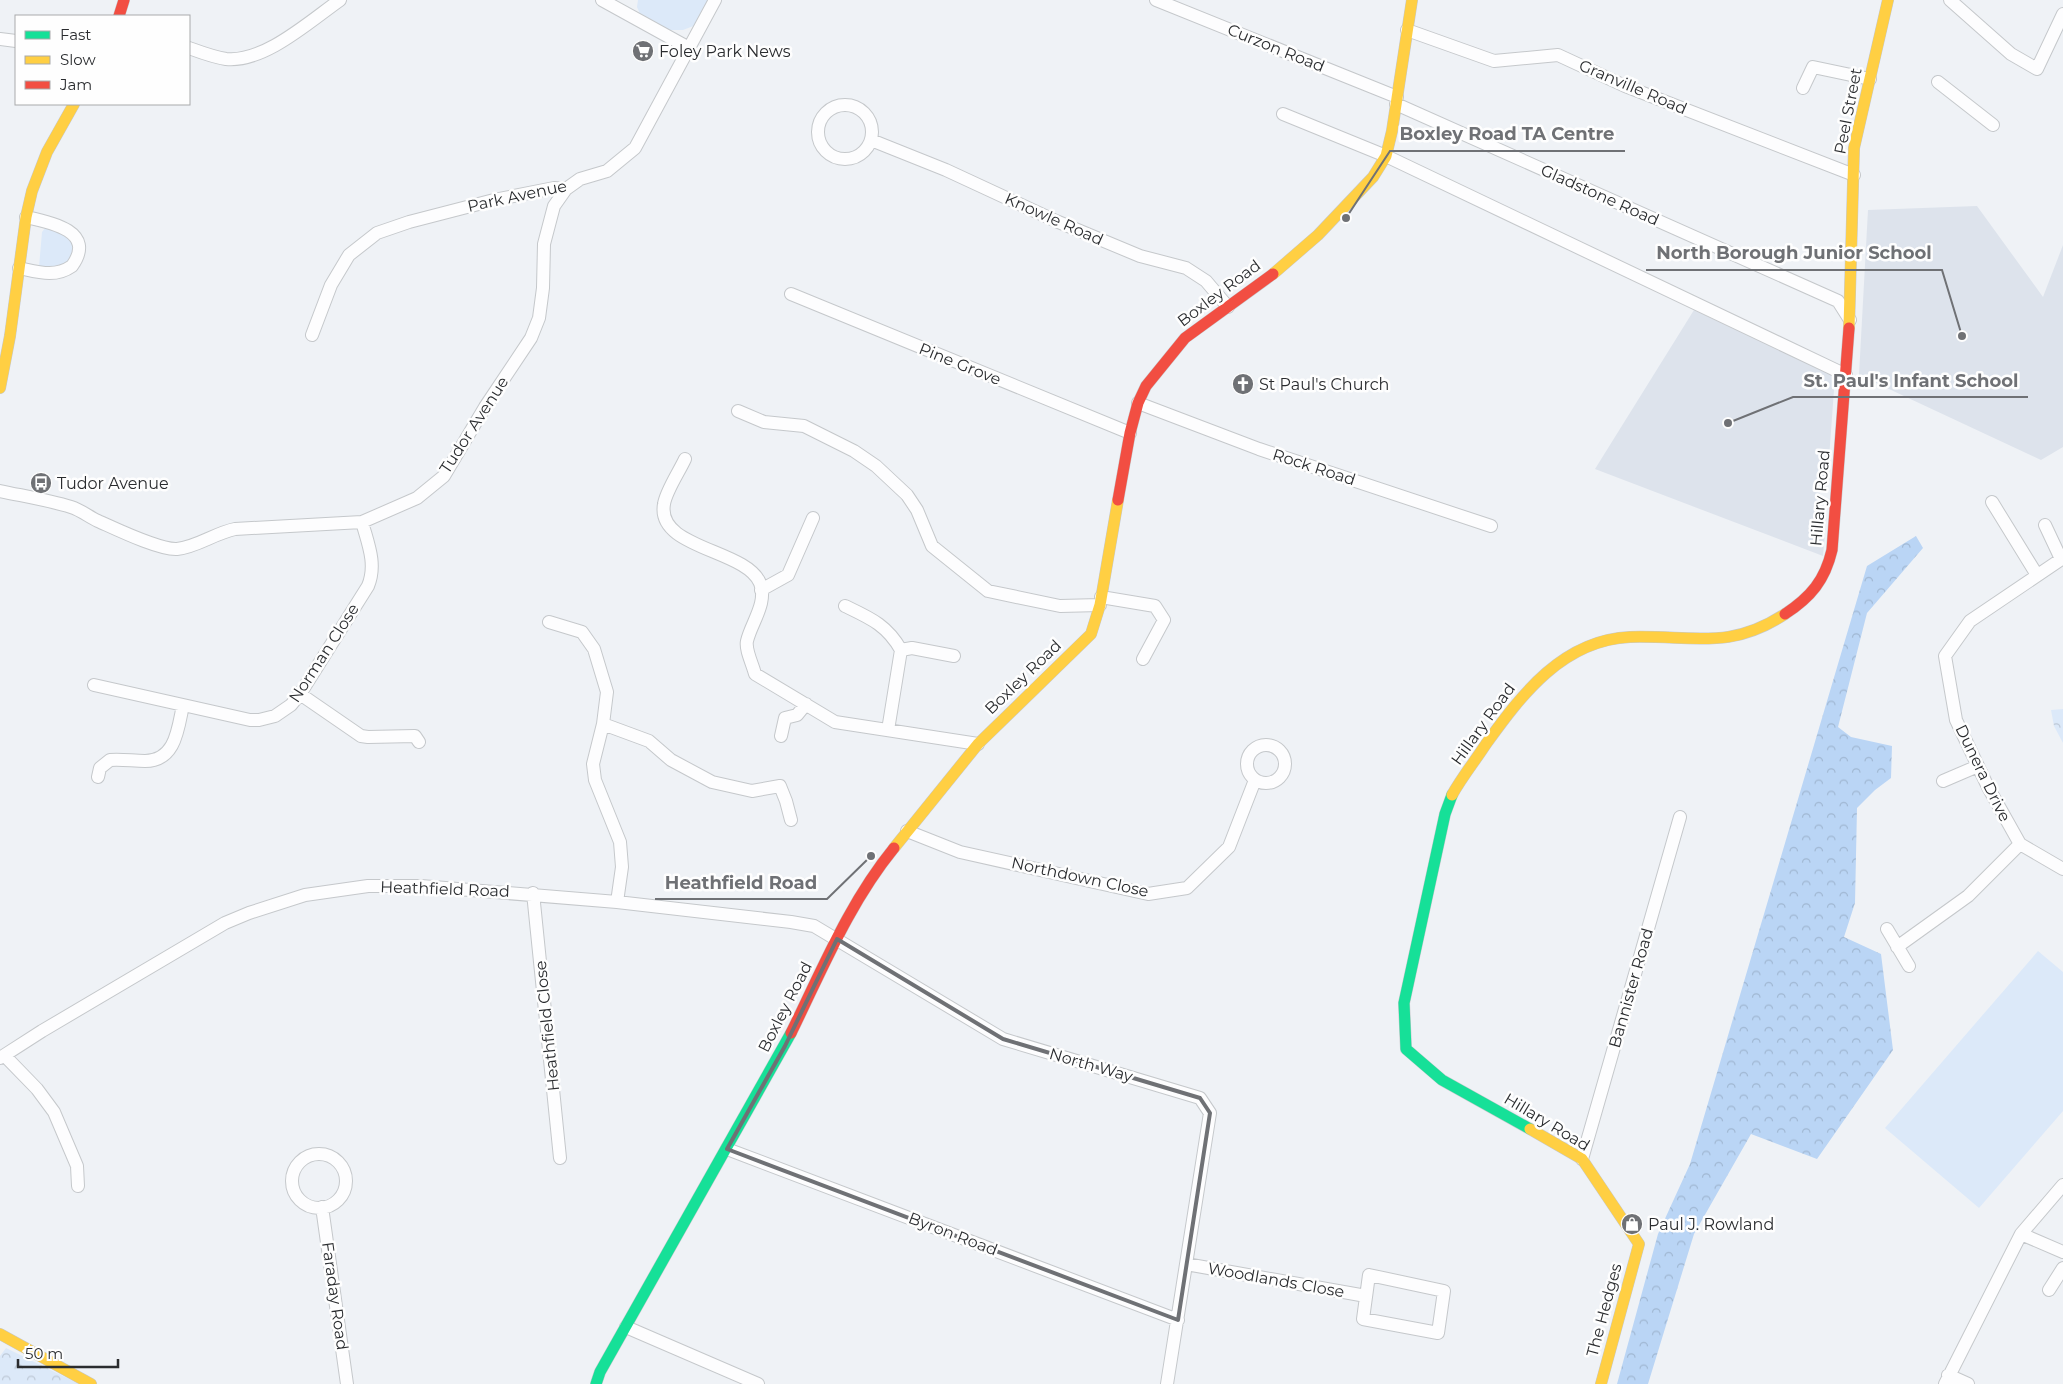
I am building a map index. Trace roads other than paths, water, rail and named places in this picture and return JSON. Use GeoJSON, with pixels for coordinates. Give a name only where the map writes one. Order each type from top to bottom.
{"type":"FeatureCollection","features":[{"type":"Feature","properties":{"kind":"main road"},"geometry":{"type":"LineString","coordinates":[[119,15],[124,0]]}},
{"type":"Feature","properties":{"kind":"main road","name":"Boxley Road"},"geometry":{"type":"LineString","coordinates":[[596,1384],[600,1372],[785,1046],[837,938],[874,871],[978,744],[1091,634],[1101,601],[1130,433],[1138,403],[1146,386],[1185,338],[1274,272],[1318,235],[1373,177],[1386,156],[1397,100],[1412,0]]}},
{"type":"Feature","properties":{"kind":"main road","name":"Peel Street"},"geometry":{"type":"LineString","coordinates":[[1850,320],[1849,290],[1855,142],[1888,0]]}},
{"type":"Feature","properties":{"kind":"main road"},"geometry":{"type":"LineString","coordinates":[[0,388],[26,217],[32,191],[47,152],[70,105]]}},
{"type":"Feature","properties":{"kind":"main road","name":"Hillary Road"},"geometry":{"type":"LineString","coordinates":[[1639,1244],[1582,1159],[1442,1080],[1406,1049],[1404,1003],[1445,814],[1455,790],[1519,699],[1535,681],[1565,658],[1607,640],[1649,637],[1692,640],[1724,638],[1746,634],[1767,625],[1792,609],[1809,594],[1824,576],[1832,550],[1850,320]]}},
{"type":"Feature","properties":{"kind":"main road","name":"The Hedges"},"geometry":{"type":"LineString","coordinates":[[1601,1384],[1639,1244]]}},
{"type":"Feature","properties":{"kind":"main road"},"geometry":{"type":"LineString","coordinates":[[0,1334],[91,1384]]}},
{"type":"Feature","properties":{"kind":"street"},"geometry":{"type":"LineString","coordinates":[[190,48],[226,59],[252,56],[274,46],[340,0]]}},
{"type":"Feature","properties":{"kind":"street"},"geometry":{"type":"LineString","coordinates":[[602,0],[689,48]]}},
{"type":"Feature","properties":{"kind":"street","name":"Park Avenue"},"geometry":{"type":"LineString","coordinates":[[312,335],[331,285],[349,255],[377,233],[409,222],[494,200],[554,188],[566,189],[580,179],[607,171],[635,148],[715,0]]}},
{"type":"Feature","properties":{"kind":"street","name":"Curzon Road"},"geometry":{"type":"LineString","coordinates":[[1156,0],[1397,100]]}},
{"type":"Feature","properties":{"kind":"street"},"geometry":{"type":"LineString","coordinates":[[1950,0],[2011,54],[2037,69],[2063,14]]}},
{"type":"Feature","properties":{"kind":"street","name":"Granville Road"},"geometry":{"type":"LineString","coordinates":[[1407,30],[1494,60],[1558,55],[1625,86],[1854,175]]}},
{"type":"Feature","properties":{"kind":"street"},"geometry":{"type":"LineString","coordinates":[[0,39],[15,41]]}},
{"type":"Feature","properties":{"kind":"street"},"geometry":{"type":"LineString","coordinates":[[1803,88],[1814,67],[1870,80]]}},
{"type":"Feature","properties":{"kind":"street"},"geometry":{"type":"LineString","coordinates":[[1938,82],[1993,125]]}},
{"type":"Feature","properties":{"kind":"street","name":"Gladstone Road"},"geometry":{"type":"LineString","coordinates":[[1397,100],[1838,301],[1850,320]]}},
{"type":"Feature","properties":{"kind":"street"},"geometry":{"type":"LineString","coordinates":[[846,104],[854,106],[868,116],[873,132],[871,140],[867,148],[860,155],[842,159],[833,156],[820,144],[818,125],[828,110],[846,104]]}},
{"type":"Feature","properties":{"kind":"street"},"geometry":{"type":"LineString","coordinates":[[1282,114],[1386,156],[1846,375]]}},
{"type":"Feature","properties":{"kind":"street","name":"Knowle Road"},"geometry":{"type":"LineString","coordinates":[[871,140],[946,170],[1056,221],[1140,256],[1186,268],[1206,281],[1228,307]]}},
{"type":"Feature","properties":{"kind":"street","name":"Tudor Avenue"},"geometry":{"type":"LineString","coordinates":[[0,491],[72,507],[98,521],[166,548],[186,548],[222,532],[234,529],[362,522],[417,498],[444,476],[485,407],[531,338],[539,318],[543,288],[544,244],[554,206],[566,189]]}},
{"type":"Feature","properties":{"kind":"street"},"geometry":{"type":"LineString","coordinates":[[19,268],[52,274],[60,273],[72,266],[79,248],[78,241],[70,231],[62,226],[26,217]]}},
{"type":"Feature","properties":{"kind":"street","name":"Pine Grove"},"geometry":{"type":"LineString","coordinates":[[791,294],[1130,433]]}},
{"type":"Feature","properties":{"kind":"street","name":"Rock Road"},"geometry":{"type":"LineString","coordinates":[[1138,403],[1259,449],[1491,526]]}},
{"type":"Feature","properties":{"kind":"street"},"geometry":{"type":"LineString","coordinates":[[738,411],[764,422],[804,426],[854,451],[876,466],[907,495],[917,510],[932,546],[988,591],[1060,606],[1101,601],[1155,606],[1164,620],[1143,660]]}},
{"type":"Feature","properties":{"kind":"street"},"geometry":{"type":"LineString","coordinates":[[685,459],[664,503],[664,517],[673,531],[752,571],[761,584],[762,602],[746,643],[755,674],[835,722],[978,744]]}},
{"type":"Feature","properties":{"kind":"street"},"geometry":{"type":"LineString","coordinates":[[1992,502],[2037,575]]}},
{"type":"Feature","properties":{"kind":"street"},"geometry":{"type":"LineString","coordinates":[[761,590],[788,575],[813,518]]}},
{"type":"Feature","properties":{"kind":"street","name":"Norman Close"},"geometry":{"type":"LineString","coordinates":[[94,685],[250,720],[259,720],[284,712],[300,694],[368,586],[373,566],[362,522]]}},
{"type":"Feature","properties":{"kind":"street"},"geometry":{"type":"LineString","coordinates":[[2045,525],[2062,558]]}},
{"type":"Feature","properties":{"kind":"street","name":"Dunera Drive"},"geometry":{"type":"LineString","coordinates":[[2020,844],[1978,766],[1956,720],[1945,656],[1970,621],[2062,558]]}},
{"type":"Feature","properties":{"kind":"street"},"geometry":{"type":"LineString","coordinates":[[845,606],[865,615],[887,630],[894,636],[901,650],[888,730]]}},
{"type":"Feature","properties":{"kind":"street"},"geometry":{"type":"LineString","coordinates":[[549,622],[582,632],[594,650],[607,692],[603,724],[593,764],[595,780],[620,842],[622,867],[617,902]]}},
{"type":"Feature","properties":{"kind":"street"},"geometry":{"type":"LineString","coordinates":[[901,650],[912,648],[954,656]]}},
{"type":"Feature","properties":{"kind":"street"},"geometry":{"type":"LineString","coordinates":[[300,694],[361,736],[415,736],[420,742]]}},
{"type":"Feature","properties":{"kind":"street"},"geometry":{"type":"LineString","coordinates":[[781,736],[784,718],[797,715],[806,704]]}},
{"type":"Feature","properties":{"kind":"street"},"geometry":{"type":"LineString","coordinates":[[98,777],[100,768],[110,760],[147,761],[163,756],[173,746],[183,705]]}},
{"type":"Feature","properties":{"kind":"street"},"geometry":{"type":"LineString","coordinates":[[603,724],[649,740],[671,760],[712,782],[752,791],[780,786],[786,801],[790,820]]}},
{"type":"Feature","properties":{"kind":"street"},"geometry":{"type":"LineString","coordinates":[[1943,781],[1978,766]]}},
{"type":"Feature","properties":{"kind":"street","name":"Northdown Close"},"geometry":{"type":"LineString","coordinates":[[906,831],[960,852],[1148,894],[1186,888],[1229,848],[1255,780]]}},
{"type":"Feature","properties":{"kind":"street","name":"Bannister Road"},"geometry":{"type":"LineString","coordinates":[[1582,1159],[1680,817]]}},
{"type":"Feature","properties":{"kind":"street"},"geometry":{"type":"LineString","coordinates":[[1897,947],[1968,896],[2020,844],[2063,869]]}},
{"type":"Feature","properties":{"kind":"street","name":"Heathfield Road"},"geometry":{"type":"LineString","coordinates":[[2,1057],[42,1030],[225,923],[305,895],[368,886],[421,886],[617,902],[791,922],[814,926],[837,938]]}},
{"type":"Feature","properties":{"kind":"street","name":"Heathfield Close"},"geometry":{"type":"LineString","coordinates":[[533,894],[560,1158]]}},
{"type":"Feature","properties":{"kind":"street"},"geometry":{"type":"LineString","coordinates":[[1887,929],[1909,966]]}},
{"type":"Feature","properties":{"kind":"street","name":"North Way"},"geometry":{"type":"LineString","coordinates":[[837,938],[1003,1040],[1200,1098],[1210,1113],[1167,1384]]}},
{"type":"Feature","properties":{"kind":"street"},"geometry":{"type":"LineString","coordinates":[[2,1057],[37,1089],[54,1112],[77,1166],[78,1186]]}},
{"type":"Feature","properties":{"kind":"street","name":"Byron Road"},"geometry":{"type":"LineString","coordinates":[[727,1149],[1178,1320]]}},
{"type":"Feature","properties":{"kind":"street"},"geometry":{"type":"LineString","coordinates":[[315,1154],[323,1154],[337,1160],[345,1174],[344,1189],[341,1196],[329,1206],[322,1207],[307,1205],[296,1195],[292,1188],[296,1166],[308,1156],[315,1154]]}},
{"type":"Feature","properties":{"kind":"street"},"geometry":{"type":"LineString","coordinates":[[1968,1384],[1946,1380],[2021,1234],[2063,1185]]}},
{"type":"Feature","properties":{"kind":"street","name":"Faraday Road"},"geometry":{"type":"LineString","coordinates":[[322,1207],[348,1384]]}},
{"type":"Feature","properties":{"kind":"street"},"geometry":{"type":"LineString","coordinates":[[2021,1234],[2063,1252]]}},
{"type":"Feature","properties":{"kind":"street","name":"Woodlands Close"},"geometry":{"type":"LineString","coordinates":[[1186,1264],[1366,1296]]}},
{"type":"Feature","properties":{"kind":"street"},"geometry":{"type":"LineString","coordinates":[[2050,1290],[2063,1268]]}},
{"type":"Feature","properties":{"kind":"street","name":"Woodlands Close"},"geometry":{"type":"LineString","coordinates":[[1369,1275],[1444,1291],[1438,1333],[1363,1319],[1366,1296],[1369,1275]]}},
{"type":"Feature","properties":{"kind":"street"},"geometry":{"type":"LineString","coordinates":[[626,1327],[758,1384]]}},
{"type":"Feature","properties":{"kind":"place","name":"Foley Park News"},"geometry":{"type":"Point","coordinates":[643,51]}},
{"type":"Feature","properties":{"kind":"place","name":"Boxley Road TA Centre"},"geometry":{"type":"Point","coordinates":[1346,218]}},
{"type":"Feature","properties":{"kind":"place","name":"North Borough Junior School"},"geometry":{"type":"Point","coordinates":[1962,336]}},
{"type":"Feature","properties":{"kind":"place","name":"St Paul's Church"},"geometry":{"type":"Point","coordinates":[1243,384]}},
{"type":"Feature","properties":{"kind":"place","name":"St. Paul's Infant School"},"geometry":{"type":"Point","coordinates":[1728,423]}},
{"type":"Feature","properties":{"kind":"place","name":"Tudor Avenue"},"geometry":{"type":"Point","coordinates":[41,483]}},
{"type":"Feature","properties":{"kind":"place","name":"Heathfield Road"},"geometry":{"type":"Point","coordinates":[871,856]}},
{"type":"Feature","properties":{"kind":"place","name":"Paul J. Rowland"},"geometry":{"type":"Point","coordinates":[1632,1224]}}]}
